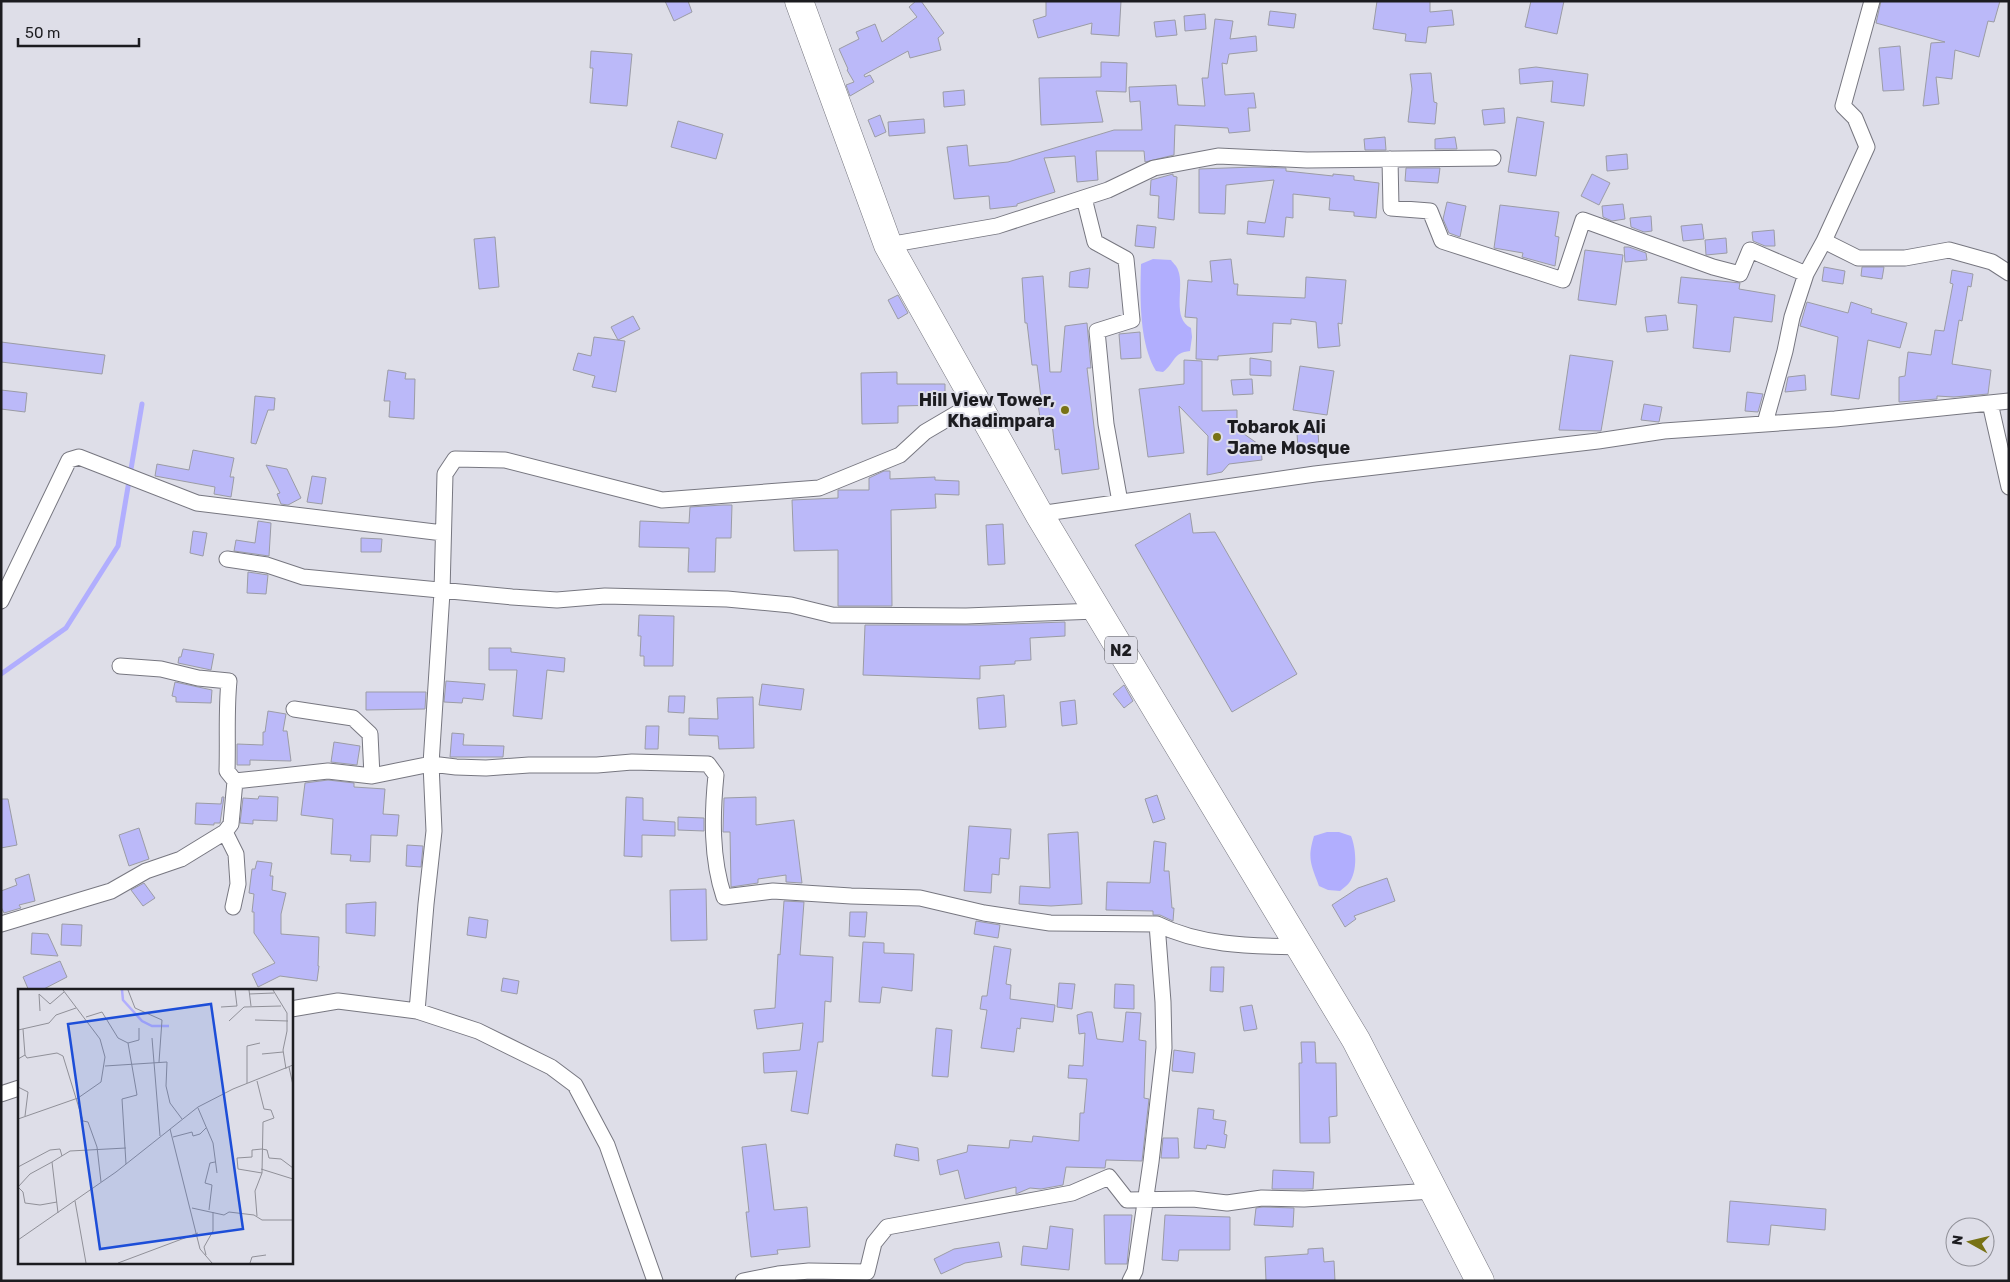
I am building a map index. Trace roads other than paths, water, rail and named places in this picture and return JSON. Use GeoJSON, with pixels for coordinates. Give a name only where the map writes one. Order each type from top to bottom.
{"type":"FeatureCollection","features":[{"type":"Feature","properties":{"kind":"highway","name":"N2"},"geometry":{"type":"LineString","coordinates":[[799,1],[888,245],[1039,514],[1356,1040],[1480,1281]]}},
{"type":"Feature","properties":{"kind":"street"},"geometry":{"type":"LineString","coordinates":[[1765,423],[1785,352],[1792,317],[1806,274],[1824,240],[1867,147],[1855,118],[1843,106],[1872,1]]}},
{"type":"Feature","properties":{"kind":"street"},"geometry":{"type":"LineString","coordinates":[[888,245],[997,226],[1108,190],[1154,168],[1218,156],[1307,160],[1492,158]]}},
{"type":"Feature","properties":{"kind":"street"},"geometry":{"type":"LineString","coordinates":[[1390,159],[1391,208],[1430,211],[1442,241],[1563,280],[1583,220],[1713,267],[1740,274],[1750,250],[1806,274]]}},
{"type":"Feature","properties":{"kind":"street"},"geometry":{"type":"LineString","coordinates":[[1084,198],[1095,242],[1126,259],[1132,320],[1097,331],[1106,424],[1120,502]]}},
{"type":"Feature","properties":{"kind":"street"},"geometry":{"type":"LineString","coordinates":[[1824,240],[1858,258],[1905,258],[1949,250],[1992,262],[2009,273]]}},
{"type":"Feature","properties":{"kind":"street"},"geometry":{"type":"LineString","coordinates":[[1039,514],[1315,474],[1588,442],[1664,431],[1836,419],[2009,401]]}},
{"type":"Feature","properties":{"kind":"street"},"geometry":{"type":"LineString","coordinates":[[417,1011],[434,831],[431,764],[442,592],[445,474],[455,459],[505,460],[662,500],[819,488],[900,456],[925,432],[976,402]]}},
{"type":"Feature","properties":{"kind":"street"},"geometry":{"type":"LineString","coordinates":[[1990,403],[2009,487]]}},
{"type":"Feature","properties":{"kind":"street"},"geometry":{"type":"LineString","coordinates":[[1,600],[70,460],[79,457],[197,502],[443,533]]}},
{"type":"Feature","properties":{"kind":"street"},"geometry":{"type":"LineString","coordinates":[[227,559],[266,566],[303,577],[442,592],[557,600],[605,596],[727,599],[791,605],[832,615],[966,616],[1097,612]]}},
{"type":"Feature","properties":{"kind":"street"},"geometry":{"type":"LineString","coordinates":[[1,924],[111,891],[146,871],[182,859],[225,832],[231,824],[235,781],[227,771],[228,732],[226,713],[228,681],[198,678],[160,669],[120,666]]}},
{"type":"Feature","properties":{"kind":"street"},"geometry":{"type":"LineString","coordinates":[[294,709],[353,718],[370,734],[372,776]]}},
{"type":"Feature","properties":{"kind":"street"},"geometry":{"type":"LineString","coordinates":[[235,781],[328,771],[372,776],[431,764],[456,768],[486,768],[529,765],[597,765],[632,762],[708,764],[716,775],[712,812],[717,878],[724,897],[773,891],[920,898],[984,913],[1050,923],[1157,924],[1172,932],[1235,945],[1300,947]]}},
{"type":"Feature","properties":{"kind":"street"},"geometry":{"type":"LineString","coordinates":[[225,832],[236,854],[238,884],[233,907]]}},
{"type":"Feature","properties":{"kind":"street"},"geometry":{"type":"LineString","coordinates":[[1130,1281],[1135,1271],[1164,1048],[1163,1002],[1157,924]]}},
{"type":"Feature","properties":{"kind":"street"},"geometry":{"type":"LineString","coordinates":[[292,1009],[338,1001],[417,1011],[478,1031],[551,1067],[575,1085],[607,1145],[655,1281]]}},
{"type":"Feature","properties":{"kind":"street"},"geometry":{"type":"LineString","coordinates":[[1,1094],[18,1088]]}},
{"type":"Feature","properties":{"kind":"street"},"geometry":{"type":"LineString","coordinates":[[743,1281],[778,1274],[809,1271],[867,1272],[874,1243],[886,1227],[1072,1193],[1109,1177],[1127,1200],[1193,1199],[1227,1203],[1262,1198],[1304,1199],[1434,1191]]}},
{"type":"Feature","properties":{"kind":"waterway"},"geometry":{"type":"LineString","coordinates":[[1,674],[66,628],[118,546],[142,404]]}},
{"type":"Feature","properties":{"kind":"place","name":"Hill View Tower, Khadimpara"},"geometry":{"type":"Point","coordinates":[1065,410]}},
{"type":"Feature","properties":{"kind":"place","name":"Tobarok Ali Jame Mosque"},"geometry":{"type":"Point","coordinates":[1217,437]}}]}
